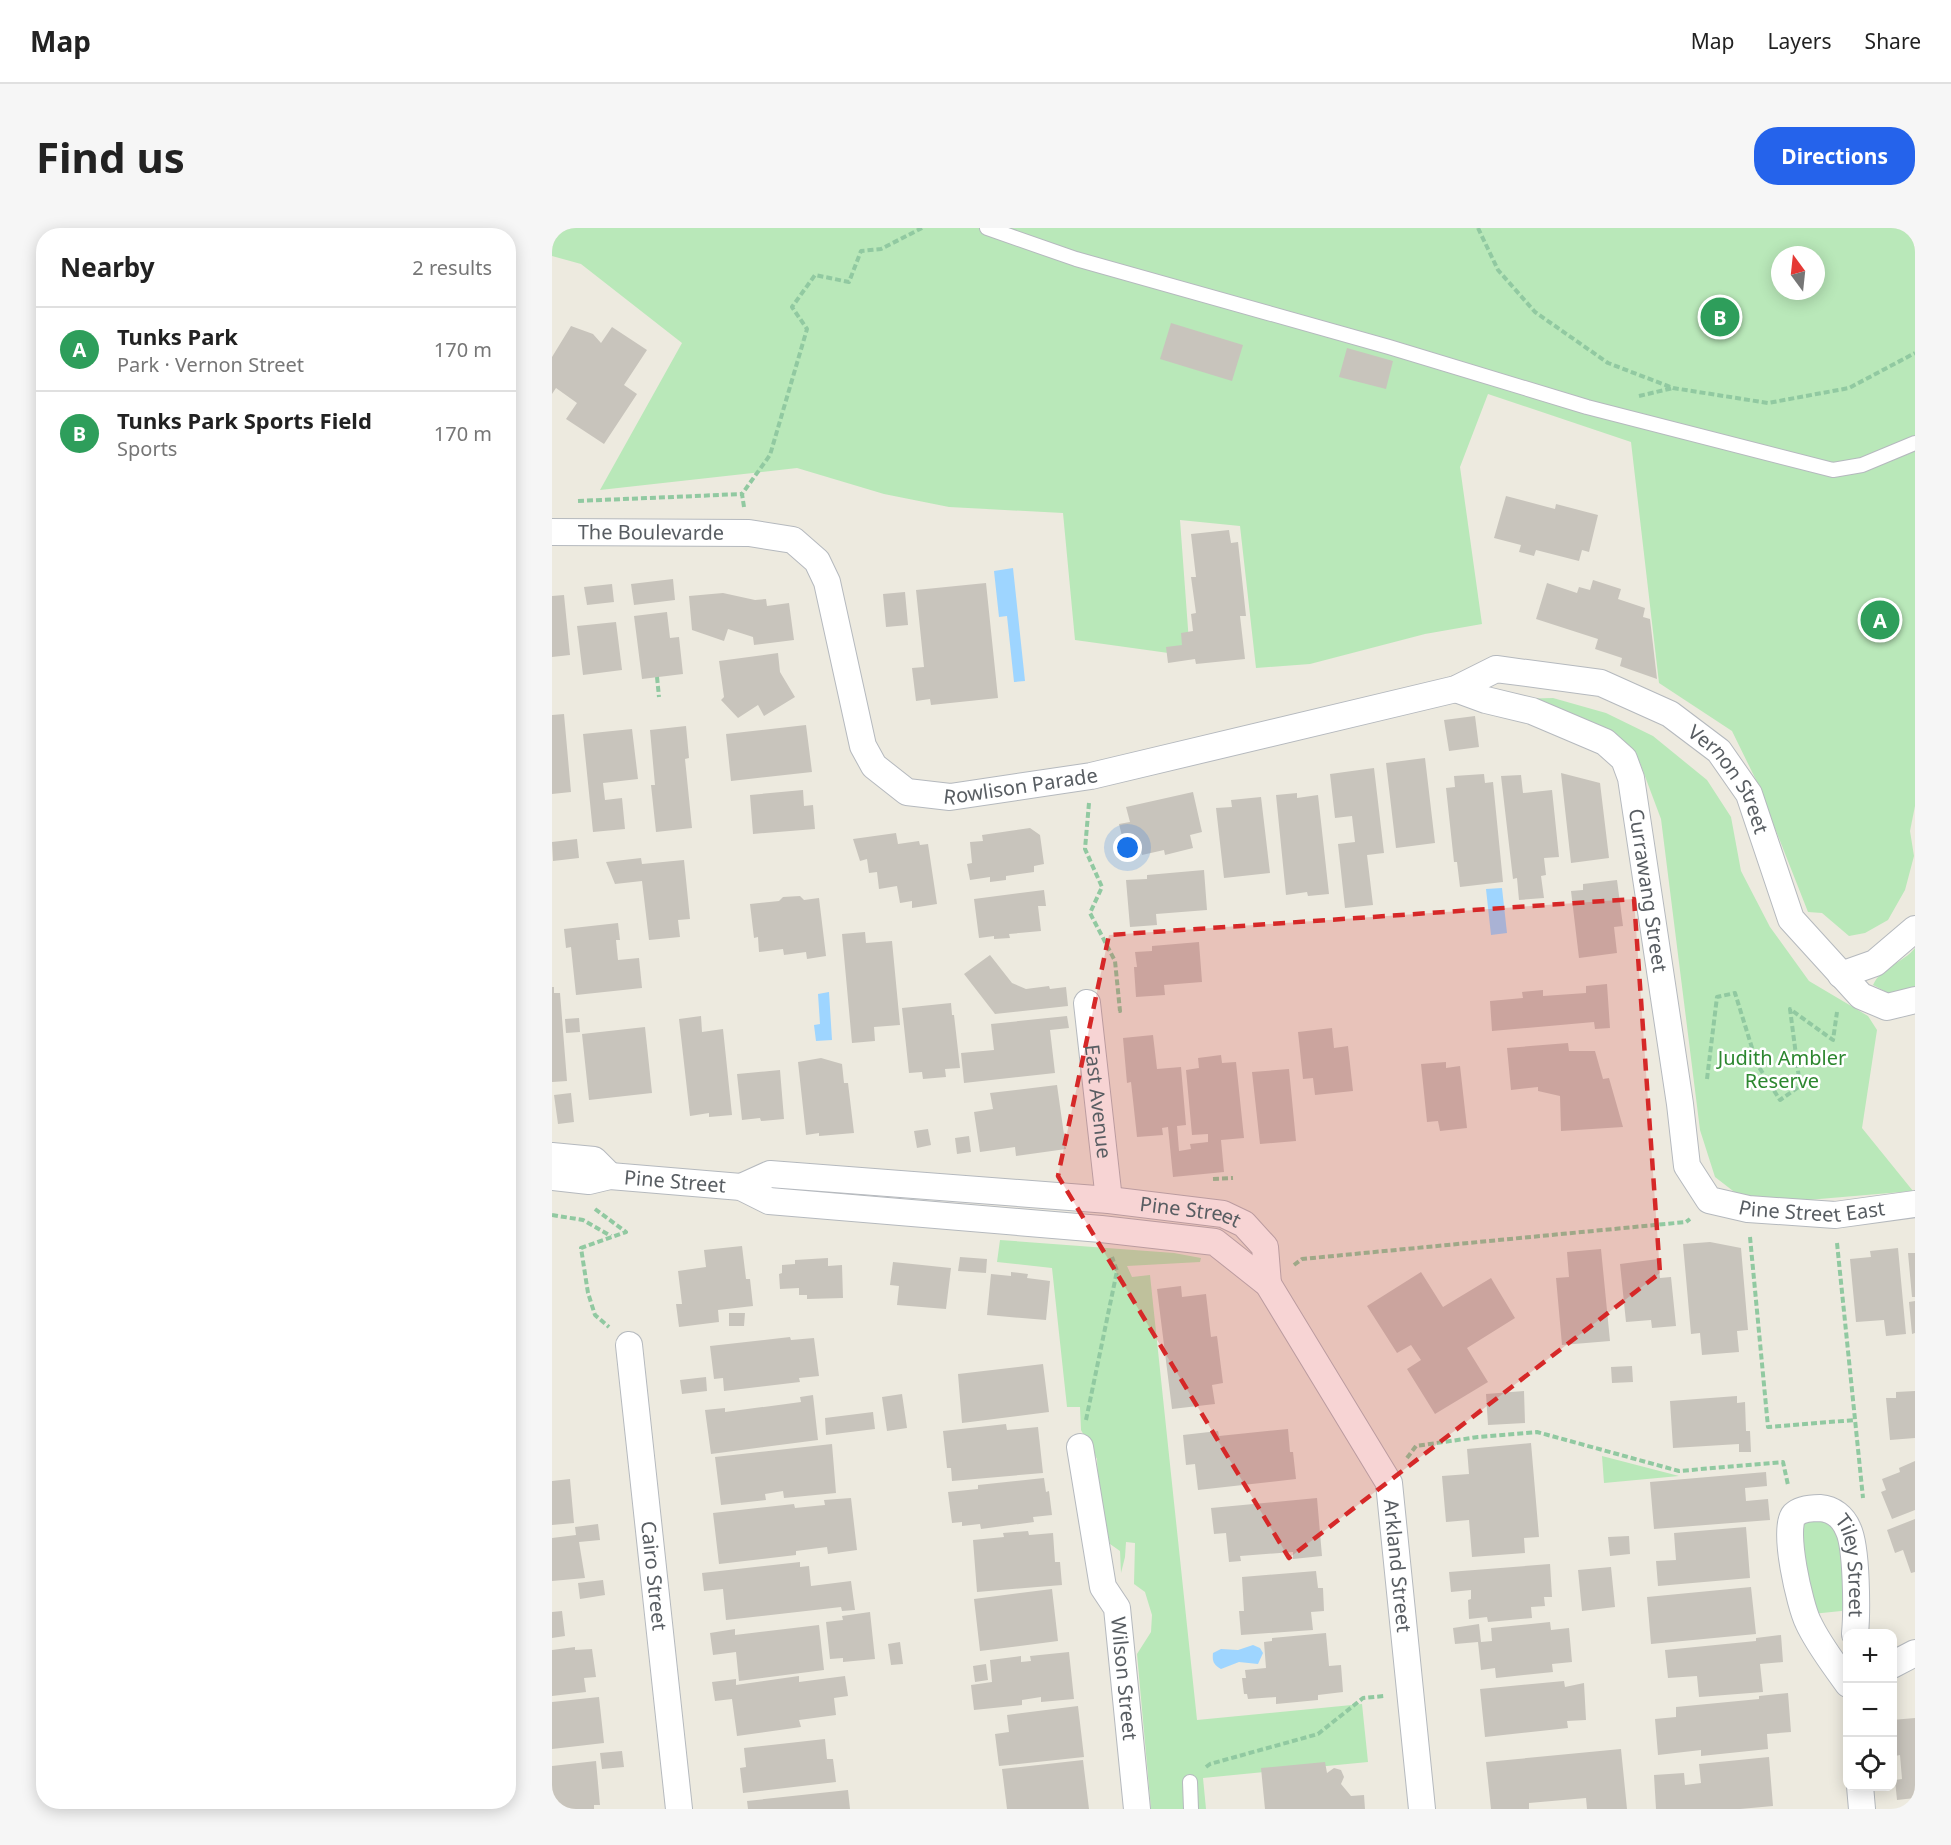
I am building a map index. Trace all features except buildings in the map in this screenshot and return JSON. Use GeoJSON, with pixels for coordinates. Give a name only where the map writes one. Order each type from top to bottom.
{"type":"FeatureCollection","features":[{"type":"Feature","properties":{"kind":"street","name":"The Boulevarde"},"geometry":{"type":"LineString","coordinates":[[552,532],[749,533]]}},
{"type":"Feature","properties":{"kind":"street","name":"Rowlison Parade"},"geometry":{"type":"LineString","coordinates":[[749,533],[793,540],[817,561],[826,582],[863,746],[874,766],[907,792],[950,797],[1091,776],[1456,689]]}},
{"type":"Feature","properties":{"kind":"street","name":"Vernon Street"},"geometry":{"type":"LineString","coordinates":[[1456,689],[1496,669],[1601,683],[1670,714],[1719,751],[1749,794],[1791,920],[1861,996],[1887,1007],[1915,1000]]}},
{"type":"Feature","properties":{"kind":"street","name":"Currawang Street"},"geometry":{"type":"LineString","coordinates":[[1456,689],[1486,700],[1532,711],[1605,742],[1624,759],[1631,778],[1680,1104],[1687,1166],[1709,1200]]}},
{"type":"Feature","properties":{"kind":"street"},"geometry":{"type":"LineString","coordinates":[[1841,975],[1875,963],[1915,929]]}},
{"type":"Feature","properties":{"kind":"street","name":"East Avenue"},"geometry":{"type":"LineString","coordinates":[[1087,1003],[1109,1200]]}},
{"type":"Feature","properties":{"kind":"street","name":"Pine Street"},"geometry":{"type":"LineString","coordinates":[[552,1156],[594,1160],[610,1176]]}},
{"type":"Feature","properties":{"kind":"street","name":"Pine Street"},"geometry":{"type":"LineString","coordinates":[[741,1186],[770,1174],[1109,1200],[1223,1214],[1244,1224],[1264,1247],[1268,1284]]}},
{"type":"Feature","properties":{"kind":"street","name":"Pine Street"},"geometry":{"type":"LineString","coordinates":[[552,1177],[589,1181],[610,1176],[741,1186],[769,1201],[1101,1229],[1215,1242],[1268,1284]]}},
{"type":"Feature","properties":{"kind":"street","name":"Pine Street East"},"geometry":{"type":"LineString","coordinates":[[1709,1200],[1748,1209],[1835,1215],[1915,1203]]}},
{"type":"Feature","properties":{"kind":"street","name":"Arkland Street"},"geometry":{"type":"LineString","coordinates":[[1268,1284],[1389,1482],[1422,1809]]}},
{"type":"Feature","properties":{"kind":"street","name":"Cairo Street"},"geometry":{"type":"LineString","coordinates":[[628,1345],[679,1809]]}},
{"type":"Feature","properties":{"kind":"street","name":"Wilson Street"},"geometry":{"type":"LineString","coordinates":[[1080,1447],[1103,1587],[1117,1608],[1137,1809]]}},
{"type":"Feature","properties":{"kind":"street","name":"Tiley Street"},"geometry":{"type":"LineString","coordinates":[[1847,1683],[1819,1643],[1807,1621],[1792,1559],[1789,1527],[1794,1515],[1811,1508],[1832,1510],[1841,1517],[1849,1530],[1857,1613],[1856,1629]]}},
{"type":"Feature","properties":{"kind":"street"},"geometry":{"type":"LineString","coordinates":[[1897,1663],[1915,1653]]}},
{"type":"Feature","properties":{"kind":"street"},"geometry":{"type":"LineString","coordinates":[[1860,1791],[1862,1809]]}},
{"type":"Feature","properties":{"kind":"lane"},"geometry":{"type":"LineString","coordinates":[[987,228],[1076,259],[1389,347],[1587,407],[1833,470],[1862,465],[1915,443]]}},
{"type":"Feature","properties":{"kind":"lane"},"geometry":{"type":"LineString","coordinates":[[1190,1782],[1191,1809]]}},
{"type":"Feature","properties":{"kind":"path"},"geometry":{"type":"LineString","coordinates":[[749,533],[742,494],[770,455],[807,329],[792,307],[815,275],[849,282],[861,251],[881,249],[922,228]]}},
{"type":"Feature","properties":{"kind":"path"},"geometry":{"type":"LineString","coordinates":[[1478,228],[1498,270],[1535,312],[1608,363],[1673,388],[1768,404],[1848,388],[1915,353]]}},
{"type":"Feature","properties":{"kind":"path"},"geometry":{"type":"LineString","coordinates":[[576,501],[742,494]]}},
{"type":"Feature","properties":{"kind":"path"},"geometry":{"type":"LineString","coordinates":[[657,677],[659,697]]}},
{"type":"Feature","properties":{"kind":"path"},"geometry":{"type":"LineString","coordinates":[[1091,776],[1085,849],[1102,887],[1090,912],[1115,961],[1120,1011]]}},
{"type":"Feature","properties":{"kind":"path"},"geometry":{"type":"LineString","coordinates":[[1680,1104],[1707,1078],[1717,998],[1735,993],[1757,1064],[1780,1100],[1800,1086],[1790,1009],[1833,1040]]}},
{"type":"Feature","properties":{"kind":"path"},"geometry":{"type":"LineString","coordinates":[[610,1176],[592,1206],[626,1232],[581,1248],[588,1293],[595,1315],[628,1345]]}},
{"type":"Feature","properties":{"kind":"path"},"geometry":{"type":"LineString","coordinates":[[1213,1179],[1233,1178]]}},
{"type":"Feature","properties":{"kind":"path"},"geometry":{"type":"LineString","coordinates":[[1268,1284],[1302,1259],[1686,1222],[1709,1200]]}},
{"type":"Feature","properties":{"kind":"path"},"geometry":{"type":"LineString","coordinates":[[1748,1209],[1768,1427],[1855,1420]]}},
{"type":"Feature","properties":{"kind":"path"},"geometry":{"type":"LineString","coordinates":[[552,1215],[583,1220],[611,1237]]}},
{"type":"Feature","properties":{"kind":"path"},"geometry":{"type":"LineString","coordinates":[[1835,1215],[1864,1500]]}},
{"type":"Feature","properties":{"kind":"path"},"geometry":{"type":"LineString","coordinates":[[1080,1447],[1117,1271],[1101,1229]]}},
{"type":"Feature","properties":{"kind":"path"},"geometry":{"type":"LineString","coordinates":[[1389,1482],[1416,1446],[1478,1437],[1537,1432],[1678,1471],[1783,1462],[1794,1515]]}},
{"type":"Feature","properties":{"kind":"path"},"geometry":{"type":"LineString","coordinates":[[1210,1764],[1318,1734],[1363,1698],[1411,1693]]}},
{"type":"Feature","properties":{"kind":"highlighted area"},"geometry":{"type":"Polygon","coordinates":[[[1634,899],[1660,1273],[1289,1558],[1058,1176],[1109,935],[1634,899]]]}},
{"type":"Feature","properties":{"kind":"green space"},"geometry":{"type":"Polygon","coordinates":[[[552,228],[1915,228],[1915,806],[1910,831],[1914,856],[1905,890],[1888,920],[1865,933],[1849,936],[1822,913],[1808,912],[1756,780],[1732,731],[1659,683],[1631,442],[1488,394],[1460,467],[1482,624],[1425,634],[1310,664],[1256,668],[1240,526],[1180,520],[1190,656],[1075,640],[1063,513],[949,507],[884,494],[797,468],[600,490],[682,343],[581,264],[552,256],[552,228]]]}},
{"type":"Feature","properties":{"kind":"green space","name":"Judith Ambler Reserve"},"geometry":{"type":"Polygon","coordinates":[[[1553,698],[1606,713],[1653,736],[1707,780],[1731,817],[1741,871],[1770,927],[1809,981],[1868,1016],[1877,1030],[1862,1128],[1913,1191],[1784,1202],[1737,1194],[1715,1177],[1700,1130],[1661,819],[1640,763],[1519,699],[1553,698]]]}},
{"type":"Feature","properties":{"kind":"green space"},"geometry":{"type":"Polygon","coordinates":[[[1915,948],[1915,987],[1890,994],[1873,985],[1882,973],[1915,948]]]}},
{"type":"Feature","properties":{"kind":"green space"},"geometry":{"type":"Polygon","coordinates":[[[1000,1240],[1174,1253],[1201,1258],[1200,1262],[1127,1266],[1132,1277],[1150,1275],[1197,1720],[1362,1704],[1368,1762],[1203,1778],[1206,1809],[1151,1809],[1137,1654],[1151,1632],[1152,1615],[1145,1592],[1134,1584],[1135,1543],[1126,1542],[1121,1573],[1120,1551],[1110,1544],[1099,1502],[1097,1459],[1081,1430],[1080,1407],[1067,1407],[1052,1268],[997,1262],[1000,1240]]]}},
{"type":"Feature","properties":{"kind":"green space"},"geometry":{"type":"Polygon","coordinates":[[[1602,1456],[1679,1476],[1604,1483],[1602,1456]]]}},
{"type":"Feature","properties":{"kind":"green space"},"geometry":{"type":"Polygon","coordinates":[[[1804,1511],[1840,1528],[1851,1610],[1812,1614],[1795,1518],[1804,1511]]]}},
{"type":"Feature","properties":{"kind":"water"},"geometry":{"type":"Polygon","coordinates":[[[1013,568],[1025,681],[1014,682],[1007,616],[999,617],[994,571],[1013,568]]]}},
{"type":"Feature","properties":{"kind":"water"},"geometry":{"type":"Polygon","coordinates":[[[1502,888],[1507,933],[1491,935],[1486,889],[1502,888]]]}},
{"type":"Feature","properties":{"kind":"water"},"geometry":{"type":"Polygon","coordinates":[[[829,992],[832,1040],[816,1041],[814,1025],[820,1024],[818,994],[829,992]]]}},
{"type":"Feature","properties":{"kind":"water"},"geometry":{"type":"Polygon","coordinates":[[[1253,1645],[1260,1648],[1263,1653],[1258,1664],[1239,1662],[1221,1669],[1214,1663],[1213,1653],[1221,1649],[1238,1650],[1253,1645]]]}},
{"type":"Feature","properties":{"kind":"place","name":"Tunks Park Sports Field"},"geometry":{"type":"Point","coordinates":[1720,317]}},
{"type":"Feature","properties":{"kind":"place","name":"Tunks Park"},"geometry":{"type":"Point","coordinates":[1880,620]}}]}
